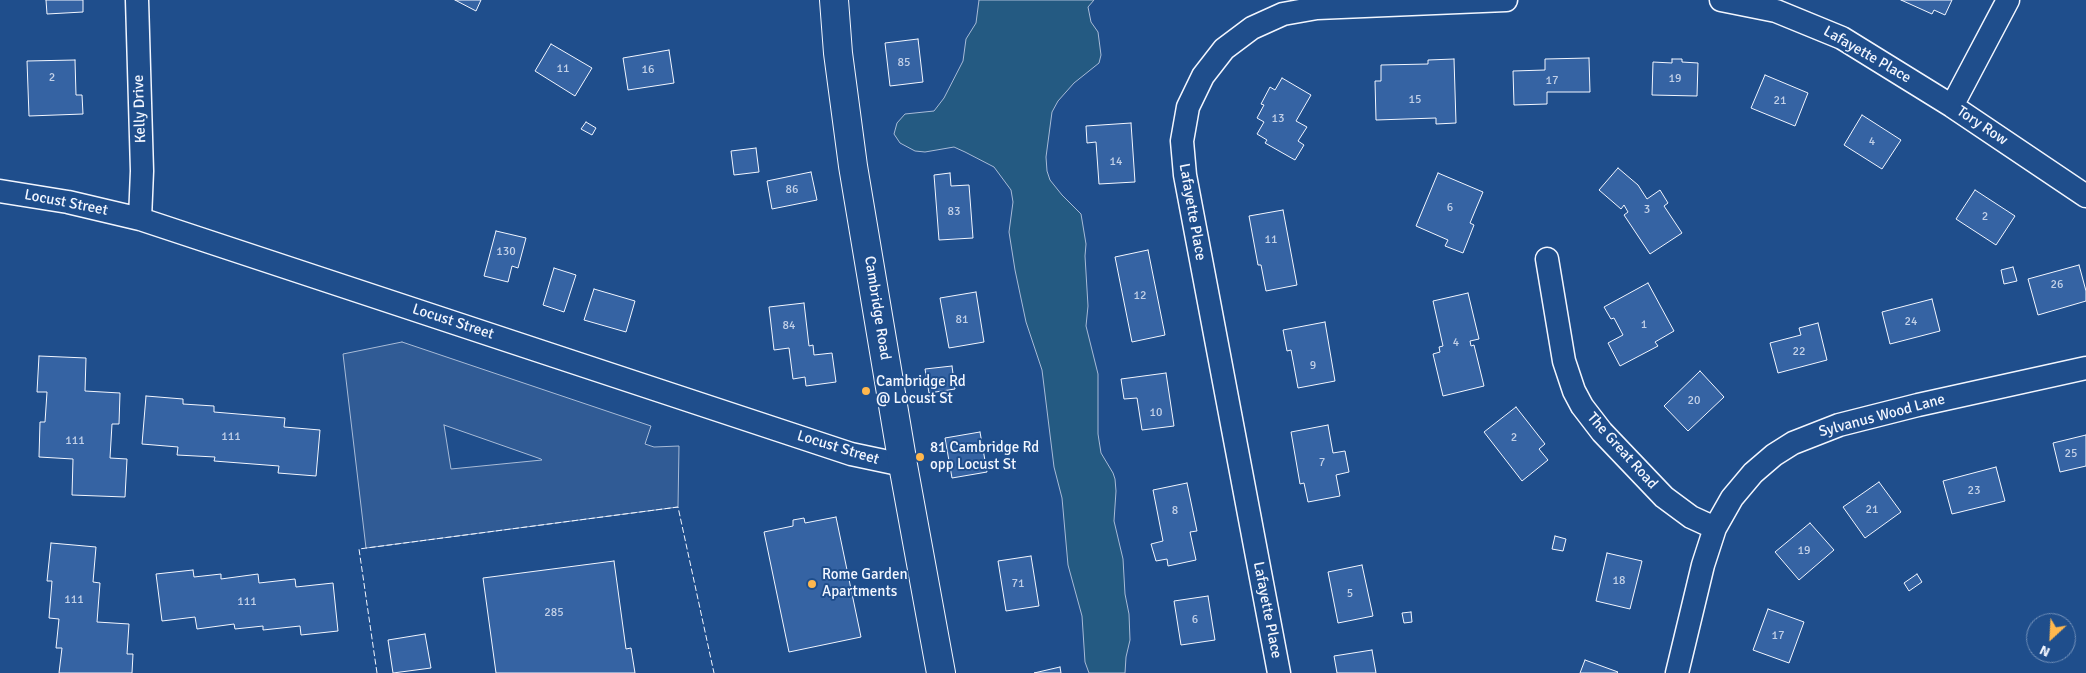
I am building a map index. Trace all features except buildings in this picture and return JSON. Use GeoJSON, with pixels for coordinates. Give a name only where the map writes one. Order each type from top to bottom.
{"type":"FeatureCollection","features":[{"type":"Feature","properties":{"kind":"highway","name":"Cambridge Road"},"geometry":{"type":"LineString","coordinates":[[834,0],[839,62],[853,166],[903,465],[941,673]]}},
{"type":"Feature","properties":{"kind":"street","name":"Kelly Drive"},"geometry":{"type":"LineString","coordinates":[[137,0],[142,171],[140,219]]}},
{"type":"Feature","properties":{"kind":"street","name":"Lafayette Place"},"geometry":{"type":"LineString","coordinates":[[1279,673],[1185,175],[1182,141],[1188,107],[1203,76],[1224,49],[1252,28],[1283,14],[1317,8],[1506,0]]}},
{"type":"Feature","properties":{"kind":"street","name":"Lafayette Place"},"geometry":{"type":"LineString","coordinates":[[1721,0],[1776,11],[1842,38],[1952,106]]}},
{"type":"Feature","properties":{"kind":"street","name":"Tory Row"},"geometry":{"type":"LineString","coordinates":[[2008,0],[1952,106],[2086,196]]}},
{"type":"Feature","properties":{"kind":"street","name":"Locust Street"},"geometry":{"type":"LineString","coordinates":[[0,191],[68,202],[140,219],[852,454],[903,465]]}},
{"type":"Feature","properties":{"kind":"street","name":"The Great Road"},"geometry":{"type":"LineString","coordinates":[[1547,259],[1564,361],[1574,391],[1582,406],[1602,432],[1664,498],[1691,517],[1716,528]]}},
{"type":"Feature","properties":{"kind":"street","name":"Sylvanus Wood Lane"},"geometry":{"type":"LineString","coordinates":[[1677,673],[1706,556],[1716,528],[1732,498],[1753,473],[1783,449],[1812,435],[1838,426],[1918,405],[2086,368]]}},
{"type":"Feature","properties":{"kind":"shaded area"},"geometry":{"type":"Polygon","coordinates":[[[979,0],[1094,0],[1088,7],[1091,22],[1098,32],[1101,55],[1099,63],[1074,83],[1058,101],[1052,112],[1046,157],[1050,180],[1081,214],[1086,244],[1088,306],[1086,326],[1098,374],[1098,434],[1101,453],[1115,479],[1114,521],[1123,559],[1125,594],[1129,614],[1130,640],[1125,673],[1089,673],[1085,662],[1082,616],[1068,565],[1062,498],[1054,467],[1042,370],[1026,322],[1009,232],[1013,202],[1011,190],[994,167],[965,152],[954,147],[925,152],[915,151],[900,143],[894,134],[897,123],[905,114],[934,111],[944,98],[963,61],[966,39],[976,23],[979,0]]]}},
{"type":"Feature","properties":{"kind":"shaded area"},"geometry":{"type":"Polygon","coordinates":[[[402,342],[651,426],[645,444],[654,447],[679,446],[678,507],[366,548],[343,354],[402,342]],[[444,425],[451,469],[541,459],[444,425]]]}},
{"type":"Feature","properties":{"kind":"fence"},"geometry":{"type":"LineString","coordinates":[[377,673],[359,549],[678,507],[714,673]]}},
{"type":"Feature","properties":{"kind":"place","name":"Cambridge Rd @ Locust St"},"geometry":{"type":"Point","coordinates":[866,391]}},
{"type":"Feature","properties":{"kind":"place","name":"81 Cambridge Rd opp Locust St"},"geometry":{"type":"Point","coordinates":[920,457]}},
{"type":"Feature","properties":{"kind":"place","name":"Rome Garden Apartments"},"geometry":{"type":"Point","coordinates":[812,584]}}]}
